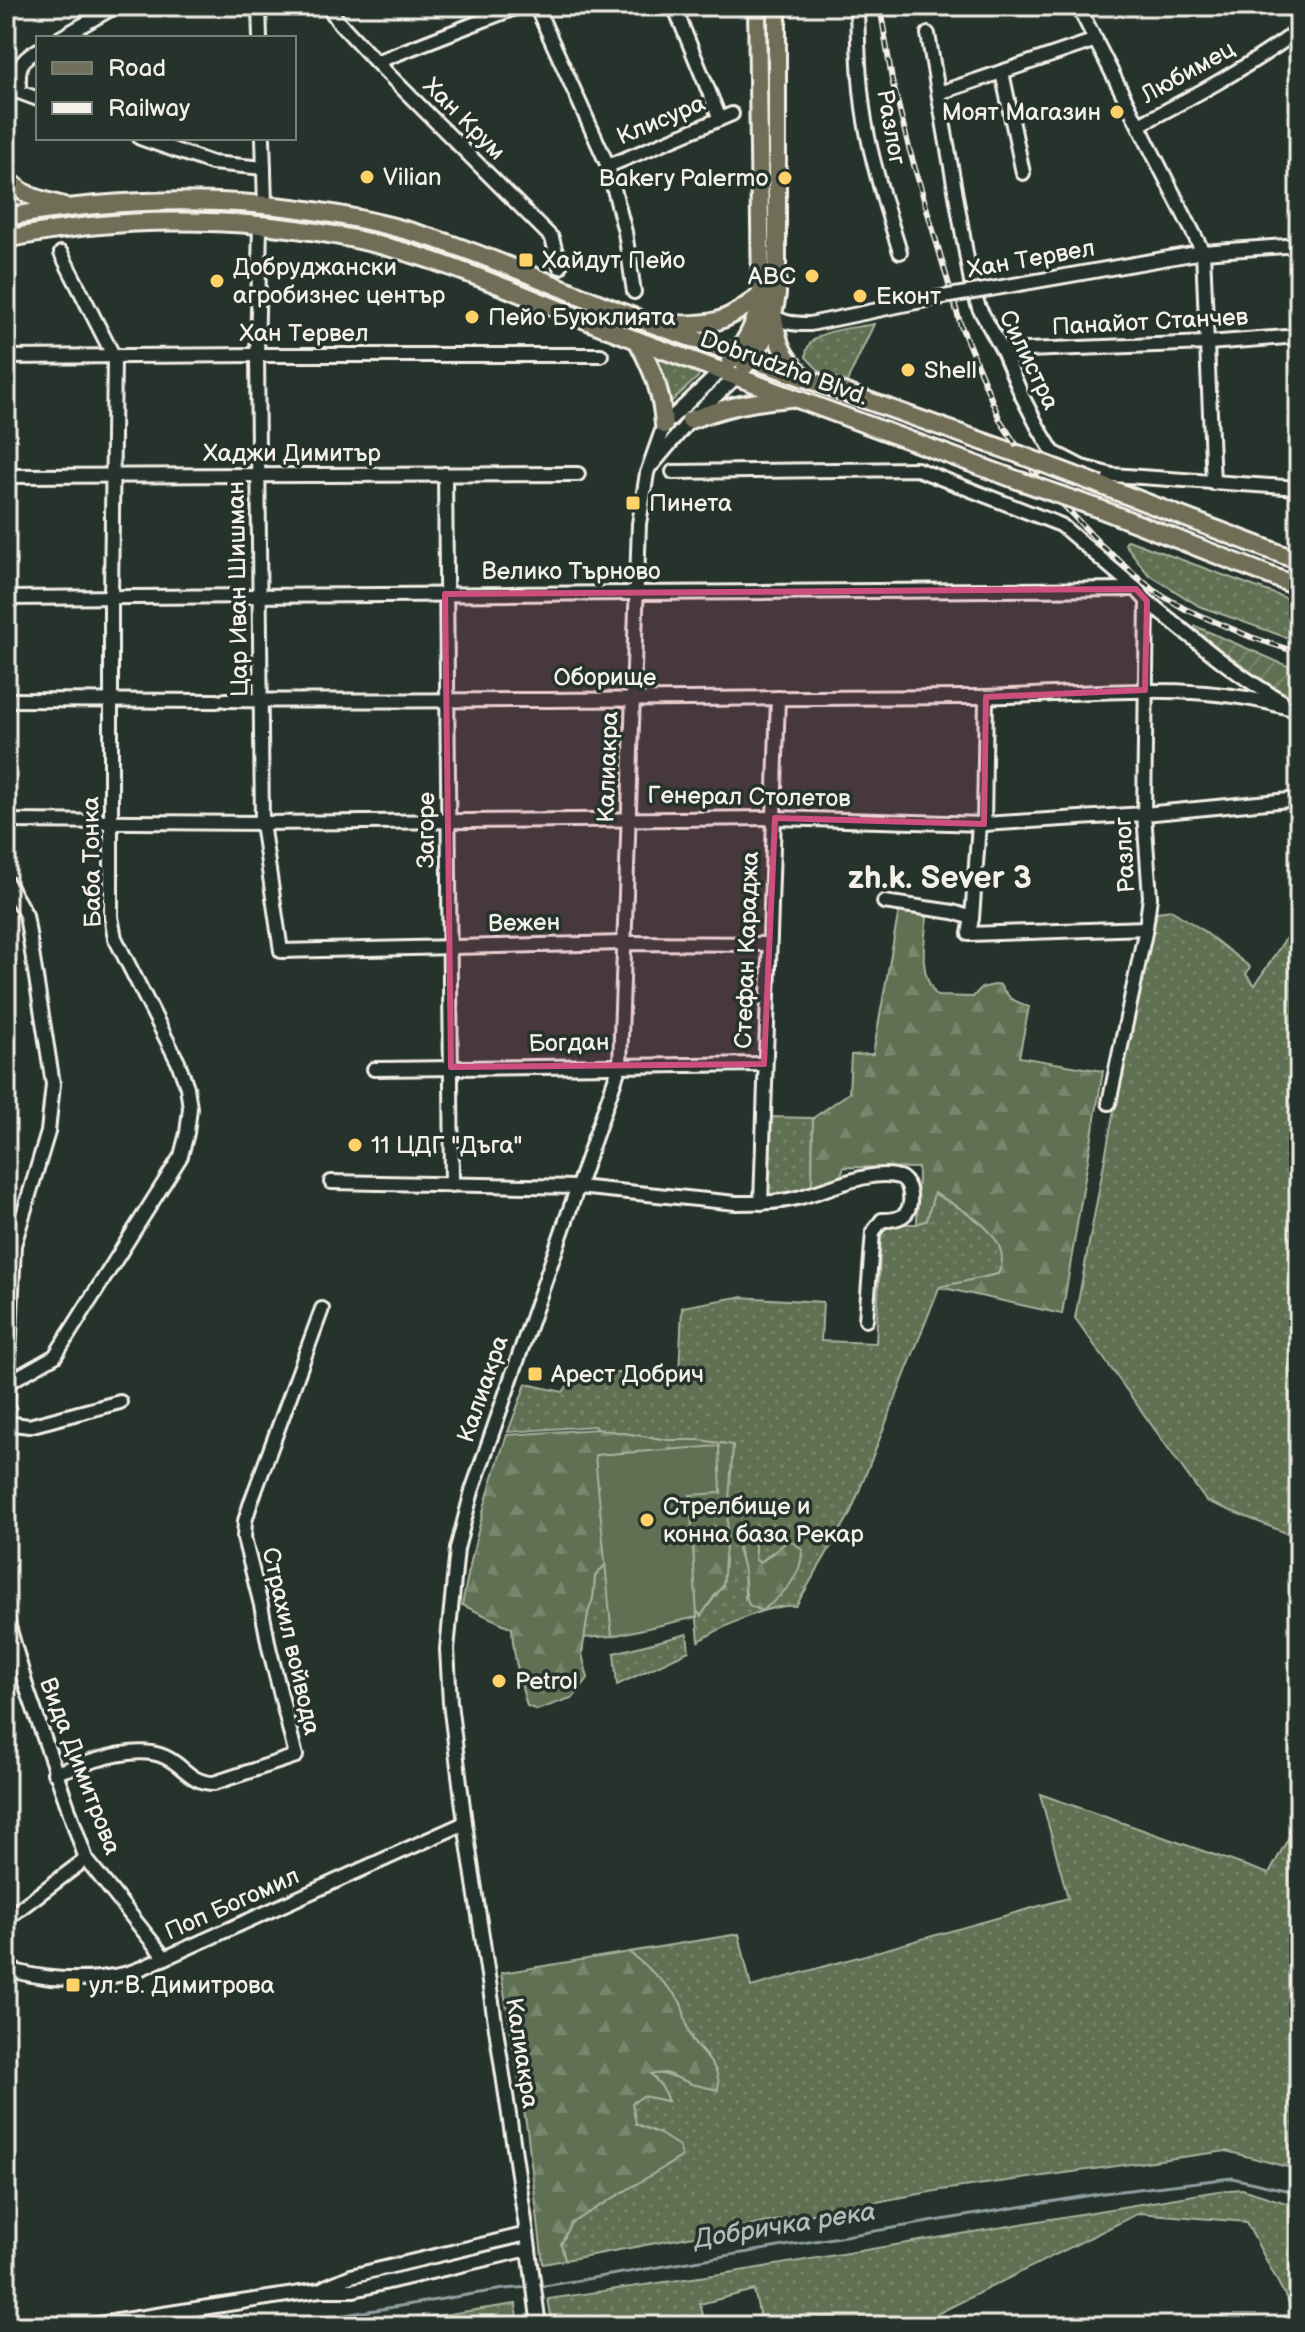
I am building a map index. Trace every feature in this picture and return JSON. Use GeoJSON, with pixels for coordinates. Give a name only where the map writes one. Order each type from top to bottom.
{"type":"FeatureCollection","features":[{"type":"Feature","properties":{"kind":"main road"},"geometry":{"type":"LineString","coordinates":[[744,356],[758,317],[761,295],[757,6]]}},
{"type":"Feature","properties":{"kind":"main road"},"geometry":{"type":"LineString","coordinates":[[729,374],[744,356],[762,344],[773,317],[777,294],[777,6]]}},
{"type":"Feature","properties":{"kind":"main road"},"geometry":{"type":"LineString","coordinates":[[6,177],[18,190],[32,197],[69,208]]}},
{"type":"Feature","properties":{"kind":"main road","name":"Dobrudzha Blvd."},"geometry":{"type":"LineString","coordinates":[[7,213],[166,201],[265,205],[344,216],[434,239],[804,378],[1018,454],[1106,480],[1299,561]]}},
{"type":"Feature","properties":{"kind":"main road","name":"Dobrudzha Blvd."},"geometry":{"type":"LineString","coordinates":[[10,238],[137,223],[260,225],[340,237],[426,258],[637,340],[1100,509],[1299,587]]}},
{"type":"Feature","properties":{"kind":"main road"},"geometry":{"type":"LineString","coordinates":[[651,323],[717,323],[761,295]]}},
{"type":"Feature","properties":{"kind":"main road"},"geometry":{"type":"LineString","coordinates":[[773,317],[777,342],[804,378]]}},
{"type":"Feature","properties":{"kind":"main road"},"geometry":{"type":"LineString","coordinates":[[637,340],[657,382],[664,425]]}},
{"type":"Feature","properties":{"kind":"main road"},"geometry":{"type":"LineString","coordinates":[[690,420],[754,401],[796,398]]}},
{"type":"Feature","properties":{"kind":"main road"},"geometry":{"type":"LineString","coordinates":[[913,441],[922,420]]}},
{"type":"Feature","properties":{"kind":"street"},"geometry":{"type":"LineString","coordinates":[[64,36],[116,6]]}},
{"type":"Feature","properties":{"kind":"street"},"geometry":{"type":"LineString","coordinates":[[259,6],[260,36]]}},
{"type":"Feature","properties":{"kind":"street","name":"Хан Крум"},"geometry":{"type":"LineString","coordinates":[[328,6],[376,62],[552,238],[560,267]]}},
{"type":"Feature","properties":{"kind":"street"},"geometry":{"type":"LineString","coordinates":[[376,62],[520,6]]}},
{"type":"Feature","properties":{"kind":"street"},"geometry":{"type":"LineString","coordinates":[[536,6],[608,166],[625,232],[634,292]]}},
{"type":"Feature","properties":{"kind":"street","name":"Клисура"},"geometry":{"type":"LineString","coordinates":[[608,166],[726,117],[674,6]]}},
{"type":"Feature","properties":{"kind":"street","name":"Разлог"},"geometry":{"type":"LineString","coordinates":[[857,6],[858,58],[867,134],[900,252]]}},
{"type":"Feature","properties":{"kind":"street"},"geometry":{"type":"LineString","coordinates":[[1078,6],[1203,252],[1213,483]]}},
{"type":"Feature","properties":{"kind":"street","name":"Любимец"},"geometry":{"type":"LineString","coordinates":[[1139,125],[1228,76],[1299,30]]}},
{"type":"Feature","properties":{"kind":"street","name":"Силистра"},"geometry":{"type":"LineString","coordinates":[[928,34],[971,282],[979,308],[1053,452],[1106,480],[1299,488]]}},
{"type":"Feature","properties":{"kind":"street"},"geometry":{"type":"LineString","coordinates":[[939,93],[1096,40]]}},
{"type":"Feature","properties":{"kind":"street"},"geometry":{"type":"LineString","coordinates":[[36,51],[23,59],[19,67],[19,92],[36,98]]}},
{"type":"Feature","properties":{"kind":"street"},"geometry":{"type":"LineString","coordinates":[[1002,72],[1023,173]]}},
{"type":"Feature","properties":{"kind":"street"},"geometry":{"type":"LineString","coordinates":[[146,140],[212,163],[264,168]]}},
{"type":"Feature","properties":{"kind":"street"},"geometry":{"type":"LineString","coordinates":[[263,140],[265,205]]}},
{"type":"Feature","properties":{"kind":"street"},"geometry":{"type":"LineString","coordinates":[[7,213],[10,238]]}},
{"type":"Feature","properties":{"kind":"street","name":"Цар Иван Шишман"},"geometry":{"type":"LineString","coordinates":[[260,225],[257,355],[262,823],[281,951]]}},
{"type":"Feature","properties":{"kind":"street","name":"Хан Тервел"},"geometry":{"type":"LineString","coordinates":[[773,317],[793,324],[810,324],[931,299],[1203,252],[1299,245]]}},
{"type":"Feature","properties":{"kind":"street"},"geometry":{"type":"LineString","coordinates":[[61,253],[114,357]]}},
{"type":"Feature","properties":{"kind":"street"},"geometry":{"type":"LineString","coordinates":[[761,295],[773,317]]}},
{"type":"Feature","properties":{"kind":"street","name":"Панайот Станчев"},"geometry":{"type":"LineString","coordinates":[[1003,351],[1299,336]]}},
{"type":"Feature","properties":{"kind":"street","name":"Хан Тервел"},"geometry":{"type":"LineString","coordinates":[[6,357],[601,355]]}},
{"type":"Feature","properties":{"kind":"street","name":"Баба Тонка"},"geometry":{"type":"LineString","coordinates":[[9,1382],[55,1356],[181,1156],[190,1108],[178,1062],[115,938],[111,917],[114,357]]}},
{"type":"Feature","properties":{"kind":"street"},"geometry":{"type":"LineString","coordinates":[[647,473],[729,374]]}},
{"type":"Feature","properties":{"kind":"street","name":"Калиакра"},"geometry":{"type":"LineString","coordinates":[[539,2326],[465,1823],[450,1703],[447,1649],[457,1549],[472,1491],[620,1065],[639,524],[647,473],[664,425],[729,374]]}},
{"type":"Feature","properties":{"kind":"street"},"geometry":{"type":"LineString","coordinates":[[673,472],[917,469],[1061,525],[1147,601],[1257,687],[1299,710]]}},
{"type":"Feature","properties":{"kind":"street","name":"Загоре"},"geometry":{"type":"LineString","coordinates":[[445,474],[452,1185]]}},
{"type":"Feature","properties":{"kind":"street","name":"Хаджи Димитър"},"geometry":{"type":"LineString","coordinates":[[6,476],[578,474]]}},
{"type":"Feature","properties":{"kind":"street","name":"Велико Търново"},"geometry":{"type":"LineString","coordinates":[[6,598],[1136,589]]}},
{"type":"Feature","properties":{"kind":"street","name":"Разлог"},"geometry":{"type":"LineString","coordinates":[[1109,1103],[1150,897],[1144,814],[1147,601]]}},
{"type":"Feature","properties":{"kind":"street","name":"Оборище"},"geometry":{"type":"LineString","coordinates":[[6,700],[986,697],[1145,690],[1239,697],[1299,710]]}},
{"type":"Feature","properties":{"kind":"street"},"geometry":{"type":"LineString","coordinates":[[986,697],[981,824],[969,934],[1146,928]]}},
{"type":"Feature","properties":{"kind":"street","name":"Стефан Караджа"},"geometry":{"type":"LineString","coordinates":[[761,1203],[778,698]]}},
{"type":"Feature","properties":{"kind":"street","name":"Генерал Столетов"},"geometry":{"type":"LineString","coordinates":[[6,821],[262,823],[775,818],[981,824],[1144,814],[1299,799]]}},
{"type":"Feature","properties":{"kind":"street"},"geometry":{"type":"LineString","coordinates":[[6,881],[26,915],[53,1084],[48,1132],[14,1245],[6,1424],[29,1426],[120,1402]]}},
{"type":"Feature","properties":{"kind":"street"},"geometry":{"type":"LineString","coordinates":[[884,902],[953,912],[972,918]]}},
{"type":"Feature","properties":{"kind":"street","name":"Вежен"},"geometry":{"type":"LineString","coordinates":[[281,951],[624,943],[769,944]]}},
{"type":"Feature","properties":{"kind":"street","name":"Богдан"},"geometry":{"type":"LineString","coordinates":[[374,1069],[764,1064]]}},
{"type":"Feature","properties":{"kind":"street"},"geometry":{"type":"LineString","coordinates":[[331,1182],[578,1187],[761,1203],[798,1198],[856,1178],[874,1175],[898,1177],[906,1181],[909,1188],[909,1207],[897,1219],[882,1220],[873,1232],[866,1320]]}},
{"type":"Feature","properties":{"kind":"street"},"geometry":{"type":"LineString","coordinates":[[6,1232],[14,1245]]}},
{"type":"Feature","properties":{"kind":"street","name":"Страхил войвода"},"geometry":{"type":"LineString","coordinates":[[54,1773],[111,1757],[150,1752],[172,1760],[202,1783],[214,1783],[296,1756],[244,1538],[251,1502],[322,1309]]}},
{"type":"Feature","properties":{"kind":"street","name":"Вида Димитрова"},"geometry":{"type":"LineString","coordinates":[[6,1616],[54,1773],[86,1859],[165,1958]]}},
{"type":"Feature","properties":{"kind":"street","name":"Поп Богомил"},"geometry":{"type":"LineString","coordinates":[[6,1968],[51,1978],[86,1979],[126,1974],[465,1823]]}},
{"type":"Feature","properties":{"kind":"street"},"geometry":{"type":"LineString","coordinates":[[6,1919],[86,1859]]}},
{"type":"Feature","properties":{"kind":"street"},"geometry":{"type":"LineString","coordinates":[[320,2290],[351,2276],[527,2234]]}},
{"type":"Feature","properties":{"kind":"street"},"geometry":{"type":"LineString","coordinates":[[85,2326],[320,2290],[354,2290],[529,2249]]}},
{"type":"Feature","properties":{"kind":"highlighted area"},"geometry":{"type":"Polygon","coordinates":[[[1136,589],[1147,601],[1145,690],[986,697],[984,824],[775,818],[764,1064],[451,1067],[445,594],[1136,589]]]}},
{"type":"Feature","properties":{"kind":"green space"},"geometry":{"type":"Polygon","coordinates":[[[874,324],[846,384],[824,376],[806,357],[808,347],[821,335],[874,324]]]}},
{"type":"Feature","properties":{"kind":"green space"},"geometry":{"type":"Polygon","coordinates":[[[659,359],[699,374],[669,404],[664,378],[656,363],[659,359]]]}},
{"type":"Feature","properties":{"kind":"green space"},"geometry":{"type":"Polygon","coordinates":[[[1128,540],[1299,603],[1299,642],[1199,606],[1148,574],[1125,544],[1128,540]]]}},
{"type":"Feature","properties":{"kind":"green space"},"geometry":{"type":"Polygon","coordinates":[[[1195,626],[1299,671],[1299,685],[1293,700],[1254,679],[1194,632],[1195,626]]]}},
{"type":"Feature","properties":{"kind":"green space"},"geometry":{"type":"Polygon","coordinates":[[[899,910],[920,913],[927,918],[925,968],[937,996],[973,997],[981,988],[999,984],[1011,999],[1029,1007],[1019,1057],[1103,1071],[1062,1314],[939,1287],[998,1274],[1002,1261],[1000,1248],[993,1236],[971,1215],[934,1193],[927,1220],[917,1224],[918,1168],[844,1167],[841,1176],[812,1186],[813,1118],[849,1093],[851,1055],[873,1054],[899,910]]]}},
{"type":"Feature","properties":{"kind":"green space"},"geometry":{"type":"Polygon","coordinates":[[[1171,910],[1250,967],[1246,975],[1255,985],[1299,918],[1299,1538],[1206,1501],[1075,1318],[1119,1083],[1157,912],[1171,910]]]}},
{"type":"Feature","properties":{"kind":"green space"},"geometry":{"type":"Polygon","coordinates":[[[768,1117],[813,1118],[812,1186],[775,1196],[766,1194],[768,1117]]]}},
{"type":"Feature","properties":{"kind":"green space"},"geometry":{"type":"Polygon","coordinates":[[[933,1193],[972,1216],[998,1240],[1003,1262],[998,1274],[939,1288],[850,1514],[796,1606],[759,1612],[699,1641],[696,1610],[701,1615],[723,1586],[732,1445],[700,1440],[668,1440],[594,1426],[508,1432],[526,1384],[563,1392],[578,1371],[679,1376],[682,1307],[738,1297],[823,1302],[821,1341],[876,1343],[881,1233],[891,1224],[916,1224],[927,1220],[933,1193]],[[755,1545],[738,1549],[744,1568],[745,1598],[772,1552],[760,1563],[755,1559],[755,1545]]]}},
{"type":"Feature","properties":{"kind":"green space"},"geometry":{"type":"Polygon","coordinates":[[[597,1429],[668,1440],[733,1445],[723,1586],[701,1616],[696,1610],[690,1492],[600,1498],[606,1564],[595,1576],[588,1613],[582,1654],[588,1678],[574,1697],[537,1710],[527,1706],[517,1667],[512,1628],[462,1605],[471,1562],[507,1435],[597,1429]]]}},
{"type":"Feature","properties":{"kind":"green space","name":"Стрелбище и конна база Рекар"},"geometry":{"type":"Polygon","coordinates":[[[719,1446],[721,1493],[690,1495],[697,1617],[612,1636],[595,1455],[719,1446]]]}},
{"type":"Feature","properties":{"kind":"green space"},"geometry":{"type":"Polygon","coordinates":[[[742,1534],[751,1534],[755,1559],[760,1563],[789,1540],[802,1549],[795,1577],[784,1592],[762,1611],[749,1605],[746,1597],[738,1542],[742,1534]]]}},
{"type":"Feature","properties":{"kind":"green space"},"geometry":{"type":"Polygon","coordinates":[[[606,1564],[612,1636],[584,1638],[595,1576],[606,1564]]]}},
{"type":"Feature","properties":{"kind":"green space"},"geometry":{"type":"Polygon","coordinates":[[[687,1634],[689,1651],[617,1685],[614,1653],[687,1634]]]}},
{"type":"Feature","properties":{"kind":"green space"},"geometry":{"type":"Polygon","coordinates":[[[1040,1794],[1269,1874],[1299,1818],[1299,2170],[1226,2151],[941,2190],[565,2260],[561,2244],[571,2223],[681,2157],[660,2134],[636,2125],[632,2103],[643,2096],[667,2101],[650,2073],[718,2089],[707,2057],[693,2041],[685,2024],[681,2003],[629,1952],[739,1934],[751,1987],[1068,1898],[1040,1794]]]}},
{"type":"Feature","properties":{"kind":"green space"},"geometry":{"type":"Polygon","coordinates":[[[629,1952],[679,2000],[693,2042],[715,2069],[718,2090],[666,2073],[651,2074],[668,2101],[643,2096],[632,2103],[636,2124],[679,2146],[681,2157],[572,2223],[561,2244],[565,2260],[543,2264],[527,2129],[501,1973],[629,1952]]]}},
{"type":"Feature","properties":{"kind":"green space"},"geometry":{"type":"Polygon","coordinates":[[[1242,2189],[1299,2207],[1299,2322],[1246,2222],[1139,2213],[913,2326],[762,2326],[754,2290],[700,2304],[706,2326],[553,2326],[548,2299],[734,2272],[1242,2189]]]}},
{"type":"Feature","properties":{"kind":"green space"},"geometry":{"type":"Polygon","coordinates":[[[516,2304],[519,2326],[368,2326],[516,2304]]]}},
{"type":"Feature","properties":{"kind":"waterway","name":"Добричка река"},"geometry":{"type":"LineString","coordinates":[[538,2287],[1104,2193],[1232,2178],[1299,2193]]}},
{"type":"Feature","properties":{"kind":"waterway","name":"Добричка река"},"geometry":{"type":"LineString","coordinates":[[277,2326],[530,2287]]}},
{"type":"Feature","properties":{"kind":"railway"},"geometry":{"type":"LineString","coordinates":[[880,6],[892,80],[909,148],[961,326],[1000,420],[1038,478],[1101,545],[1153,590],[1185,609],[1299,653]]}},
{"type":"Feature","properties":{"kind":"place","name":"Моят Магазин"},"geometry":{"type":"Point","coordinates":[1117,112]}},
{"type":"Feature","properties":{"kind":"place","name":"Vilian"},"geometry":{"type":"Point","coordinates":[367,177]}},
{"type":"Feature","properties":{"kind":"place","name":"Bakery Palermo"},"geometry":{"type":"Point","coordinates":[785,178]}},
{"type":"Feature","properties":{"kind":"place","name":"Хайдут Пейо"},"geometry":{"type":"Point","coordinates":[526,260]}},
{"type":"Feature","properties":{"kind":"place","name":"ABC"},"geometry":{"type":"Point","coordinates":[812,276]}},
{"type":"Feature","properties":{"kind":"place","name":"Добруджански агробизнес център"},"geometry":{"type":"Point","coordinates":[217,281]}},
{"type":"Feature","properties":{"kind":"place","name":"Еконт"},"geometry":{"type":"Point","coordinates":[860,296]}},
{"type":"Feature","properties":{"kind":"place","name":"Пейо Буюклията"},"geometry":{"type":"Point","coordinates":[472,317]}},
{"type":"Feature","properties":{"kind":"place","name":"Shell"},"geometry":{"type":"Point","coordinates":[908,370]}},
{"type":"Feature","properties":{"kind":"place","name":"Пинета"},"geometry":{"type":"Point","coordinates":[633,503]}},
{"type":"Feature","properties":{"kind":"place","name":"11 ЦДГ \"Дъга\""},"geometry":{"type":"Point","coordinates":[355,1145]}},
{"type":"Feature","properties":{"kind":"place","name":"Арест Добрич"},"geometry":{"type":"Point","coordinates":[535,1374]}},
{"type":"Feature","properties":{"kind":"place","name":"Стрелбище и конна база Рекар"},"geometry":{"type":"Point","coordinates":[647,1520]}},
{"type":"Feature","properties":{"kind":"place","name":"Petrol"},"geometry":{"type":"Point","coordinates":[499,1681]}},
{"type":"Feature","properties":{"kind":"place","name":"ул. В. Димитрова"},"geometry":{"type":"Point","coordinates":[73,1985]}},
{"type":"Feature","properties":{"kind":"district","name":"zh.k. Sever 3"},"geometry":{"type":"Point","coordinates":[940,878]}}]}
